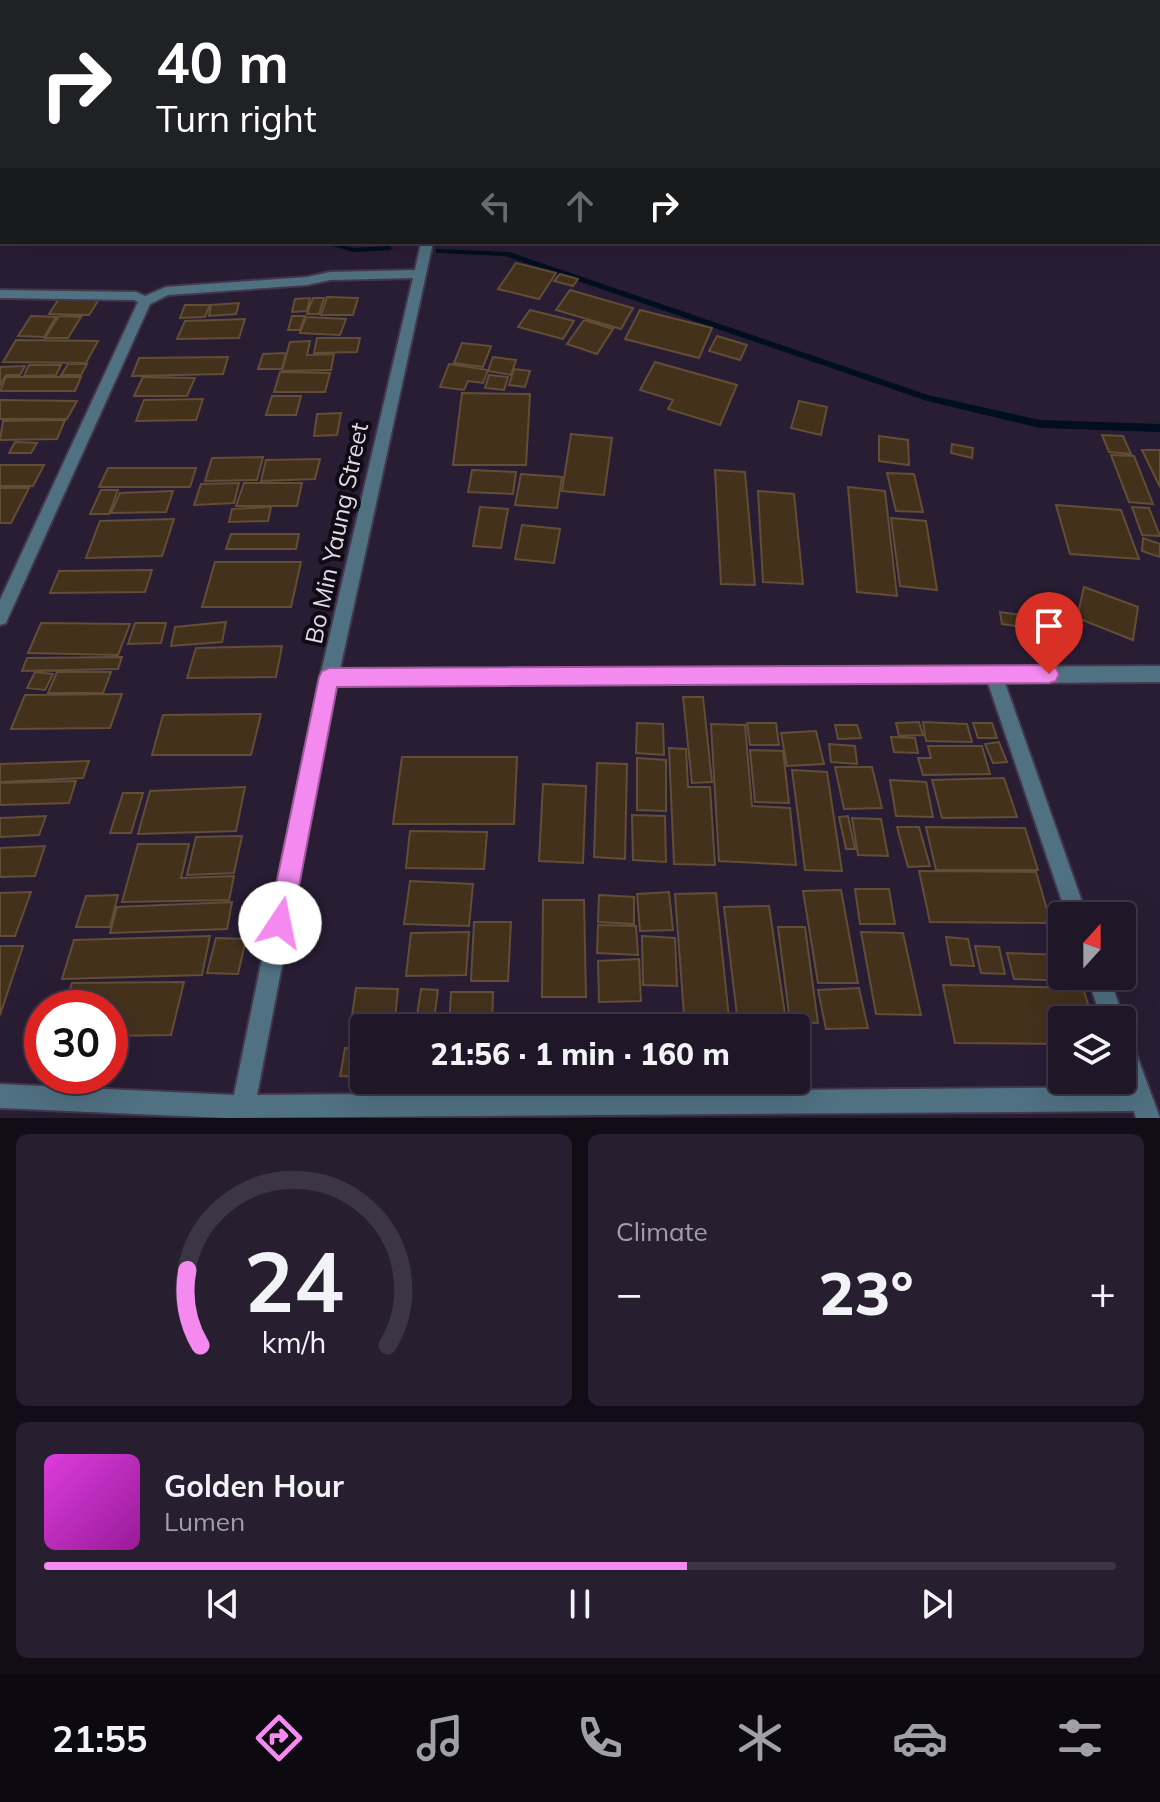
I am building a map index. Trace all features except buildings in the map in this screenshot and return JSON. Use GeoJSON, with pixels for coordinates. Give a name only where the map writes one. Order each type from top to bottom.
{"type":"FeatureCollection","features":[{"type":"Feature","properties":{"kind":"street","name":"Bo Min Yaung Street"},"geometry":{"type":"LineString","coordinates":[[242,1112],[329,677],[417,274],[426,244]]}},
{"type":"Feature","properties":{"kind":"street"},"geometry":{"type":"LineString","coordinates":[[0,618],[145,301],[166,291],[307,281],[330,276],[417,274]]}},
{"type":"Feature","properties":{"kind":"street"},"geometry":{"type":"LineString","coordinates":[[0,294],[136,296],[145,301]]}},
{"type":"Feature","properties":{"kind":"street"},"geometry":{"type":"LineString","coordinates":[[329,677],[1160,674]]}},
{"type":"Feature","properties":{"kind":"street"},"geometry":{"type":"LineString","coordinates":[[994,675],[1072,902]]}},
{"type":"Feature","properties":{"kind":"street"},"geometry":{"type":"LineString","coordinates":[[0,1096],[242,1112],[1144,1108],[1136,1085]]}},
{"type":"Feature","properties":{"kind":"waterway"},"geometry":{"type":"LineString","coordinates":[[329,244],[354,250],[389,248]]}},
{"type":"Feature","properties":{"kind":"waterway"},"geometry":{"type":"LineString","coordinates":[[439,251],[506,254],[927,398],[1040,424],[1160,428]]}},
{"type":"Feature","properties":{"kind":"route"},"geometry":{"type":"LineString","coordinates":[[280,923],[329,677],[1049,674]]}}]}
